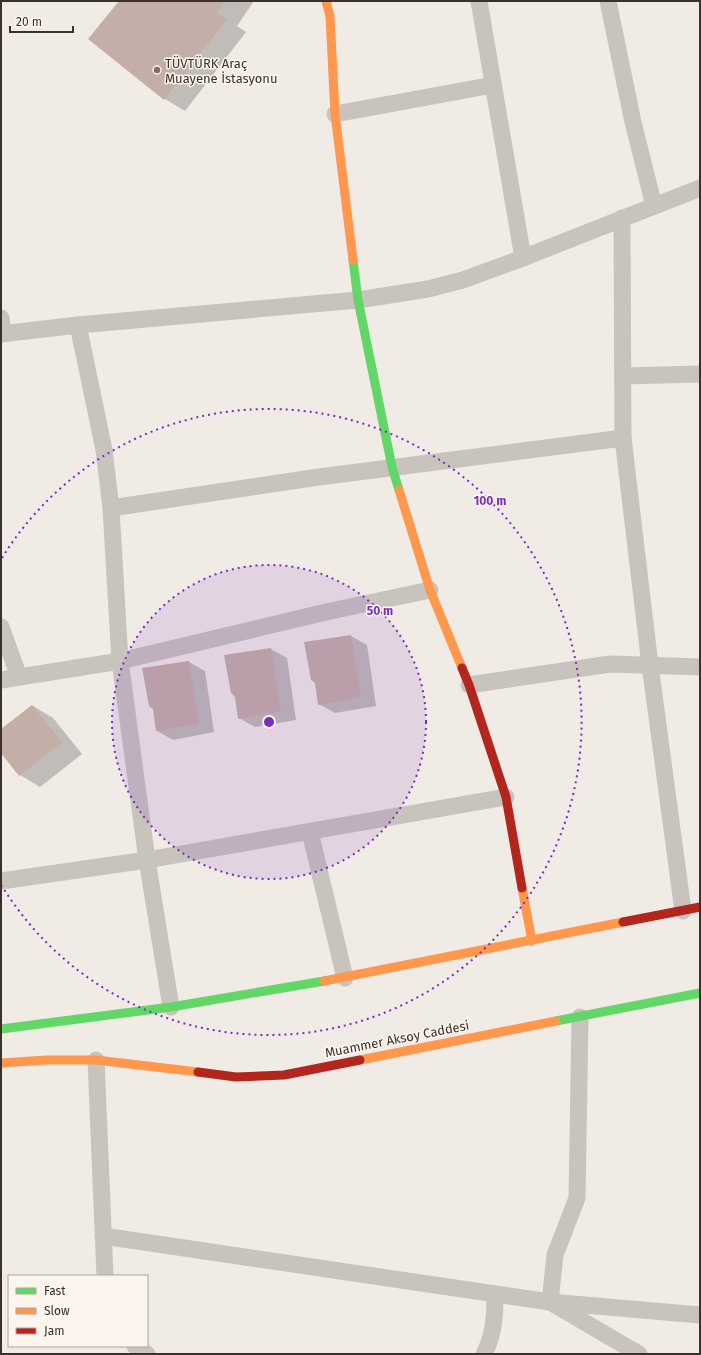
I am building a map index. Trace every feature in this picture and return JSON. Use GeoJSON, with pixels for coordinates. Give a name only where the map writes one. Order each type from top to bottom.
{"type":"FeatureCollection","features":[{"type":"Feature","properties":{"kind":"main road"},"geometry":{"type":"LineString","coordinates":[[326,1],[330,16],[335,114],[358,300],[392,467],[430,590],[469,685],[506,797],[532,941]]}},
{"type":"Feature","properties":{"kind":"main road"},"geometry":{"type":"LineString","coordinates":[[1,1029],[171,1007],[345,978],[700,907]]}},
{"type":"Feature","properties":{"kind":"main road","name":"Muammer Aksoy Caddesi"},"geometry":{"type":"LineString","coordinates":[[1,1064],[47,1060],[96,1060],[236,1077],[284,1075],[700,993]]}},
{"type":"Feature","properties":{"kind":"street"},"geometry":{"type":"LineString","coordinates":[[479,1],[523,258]]}},
{"type":"Feature","properties":{"kind":"street"},"geometry":{"type":"LineString","coordinates":[[608,1],[633,122],[654,206]]}},
{"type":"Feature","properties":{"kind":"street"},"geometry":{"type":"LineString","coordinates":[[335,114],[493,85]]}},
{"type":"Feature","properties":{"kind":"street"},"geometry":{"type":"LineString","coordinates":[[2,328],[78,325],[358,300],[428,289],[463,280],[523,258],[700,188]]}},
{"type":"Feature","properties":{"kind":"street"},"geometry":{"type":"LineString","coordinates":[[622,218],[623,438],[650,665],[683,911]]}},
{"type":"Feature","properties":{"kind":"street"},"geometry":{"type":"LineString","coordinates":[[78,325],[104,450],[111,508],[120,661],[148,860],[171,1007]]}},
{"type":"Feature","properties":{"kind":"street"},"geometry":{"type":"LineString","coordinates":[[623,376],[700,374]]}},
{"type":"Feature","properties":{"kind":"street"},"geometry":{"type":"LineString","coordinates":[[111,508],[392,467],[623,438]]}},
{"type":"Feature","properties":{"kind":"street"},"geometry":{"type":"LineString","coordinates":[[1,680],[120,661],[326,612],[430,590]]}},
{"type":"Feature","properties":{"kind":"street"},"geometry":{"type":"LineString","coordinates":[[1,627],[19,677]]}},
{"type":"Feature","properties":{"kind":"street"},"geometry":{"type":"LineString","coordinates":[[469,685],[610,664],[700,667]]}},
{"type":"Feature","properties":{"kind":"street"},"geometry":{"type":"LineString","coordinates":[[1,881],[148,860],[506,797]]}},
{"type":"Feature","properties":{"kind":"street"},"geometry":{"type":"LineString","coordinates":[[310,832],[345,978]]}},
{"type":"Feature","properties":{"kind":"street"},"geometry":{"type":"LineString","coordinates":[[550,1302],[555,1255],[577,1198],[580,1017]]}},
{"type":"Feature","properties":{"kind":"street"},"geometry":{"type":"LineString","coordinates":[[96,1060],[105,1275]]}},
{"type":"Feature","properties":{"kind":"street"},"geometry":{"type":"LineString","coordinates":[[103,1236],[550,1302],[700,1315]]}},
{"type":"Feature","properties":{"kind":"street"},"geometry":{"type":"LineString","coordinates":[[484,1354],[495,1318],[495,1294]]}},
{"type":"Feature","properties":{"kind":"street"},"geometry":{"type":"LineString","coordinates":[[550,1302],[639,1354]]}},
{"type":"Feature","properties":{"kind":"street"},"geometry":{"type":"LineString","coordinates":[[136,1347],[147,1354]]}},
{"type":"Feature","properties":{"kind":"building","name":"TÜVTÜRK Araç Muayene İstasyonu"},"geometry":{"type":"Polygon","coordinates":[[[119,1],[225,1],[217,13],[227,19],[164,100],[88,39],[119,1]]]}},
{"type":"Feature","properties":{"kind":"building"},"geometry":{"type":"Polygon","coordinates":[[[351,635],[361,697],[318,705],[315,683],[311,680],[304,642],[351,635]]]}},
{"type":"Feature","properties":{"kind":"building"},"geometry":{"type":"Polygon","coordinates":[[[271,648],[281,711],[238,719],[235,697],[231,693],[224,655],[271,648]]]}},
{"type":"Feature","properties":{"kind":"building"},"geometry":{"type":"Polygon","coordinates":[[[189,661],[199,724],[156,731],[153,709],[149,706],[142,668],[189,661]]]}},
{"type":"Feature","properties":{"kind":"building"},"geometry":{"type":"Polygon","coordinates":[[[32,705],[62,742],[19,776],[1,753],[1,729],[32,705]]]}},
{"type":"Feature","properties":{"kind":"traffic: fast"},"geometry":{"type":"LineString","coordinates":[[353,260],[358,300],[392,467],[399,490]]}},
{"type":"Feature","properties":{"kind":"traffic: fast"},"geometry":{"type":"LineString","coordinates":[[1,1029],[171,1007],[324,981]]}},
{"type":"Feature","properties":{"kind":"traffic: fast"},"geometry":{"type":"LineString","coordinates":[[556,1021],[700,993]]}},
{"type":"Feature","properties":{"kind":"traffic: slow"},"geometry":{"type":"LineString","coordinates":[[326,1],[330,16],[335,114],[353,260]]}},
{"type":"Feature","properties":{"kind":"traffic: slow"},"geometry":{"type":"LineString","coordinates":[[399,490],[430,590],[462,668]]}},
{"type":"Feature","properties":{"kind":"traffic: slow"},"geometry":{"type":"LineString","coordinates":[[522,888],[532,941]]}},
{"type":"Feature","properties":{"kind":"traffic: slow"},"geometry":{"type":"LineString","coordinates":[[324,981],[623,922]]}},
{"type":"Feature","properties":{"kind":"traffic: slow"},"geometry":{"type":"LineString","coordinates":[[360,1060],[556,1021]]}},
{"type":"Feature","properties":{"kind":"traffic: slow"},"geometry":{"type":"LineString","coordinates":[[1,1063],[47,1060],[96,1060],[198,1072]]}},
{"type":"Feature","properties":{"kind":"traffic: jam"},"geometry":{"type":"LineString","coordinates":[[462,668],[506,797],[522,888]]}},
{"type":"Feature","properties":{"kind":"traffic: jam"},"geometry":{"type":"LineString","coordinates":[[623,922],[700,907]]}},
{"type":"Feature","properties":{"kind":"traffic: jam"},"geometry":{"type":"LineString","coordinates":[[198,1072],[236,1077],[284,1075],[360,1060]]}},
{"type":"Feature","properties":{"kind":"place","name":"TÜVTÜRK Araç Muayene İstasyonu"},"geometry":{"type":"Point","coordinates":[157,70]}}]}
